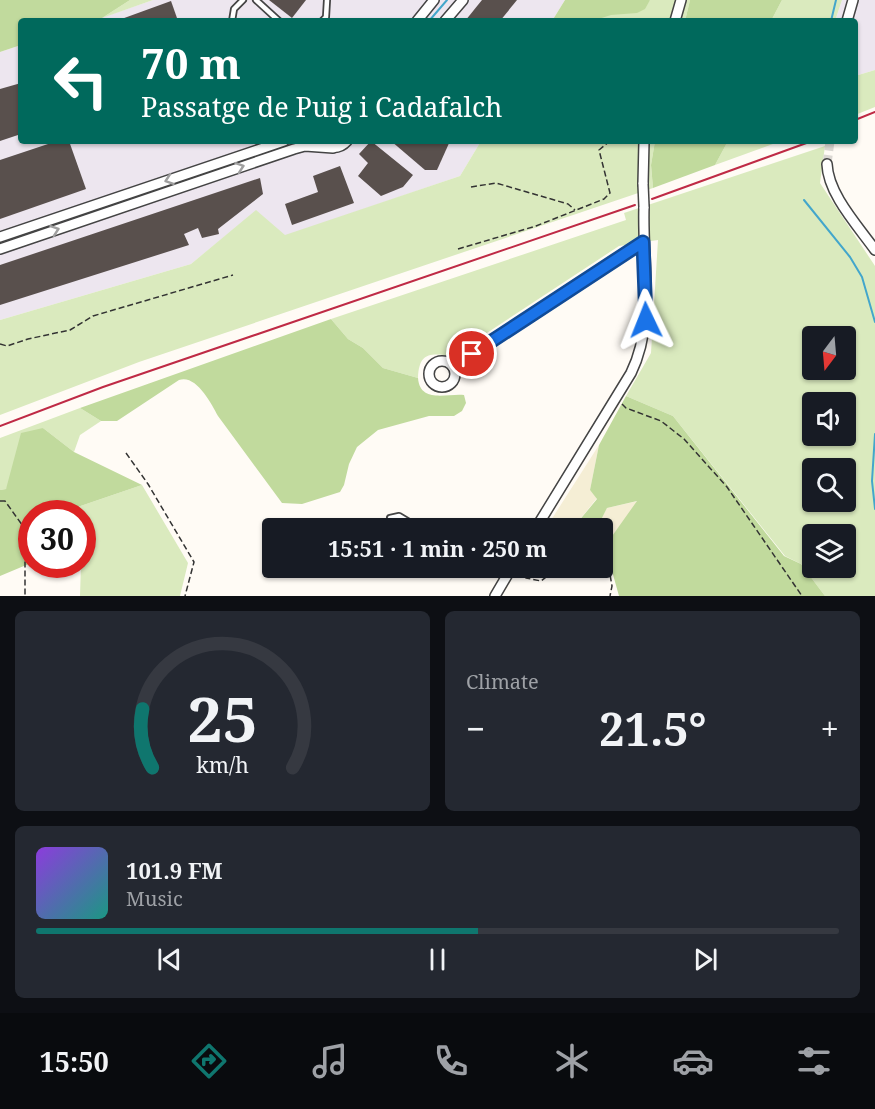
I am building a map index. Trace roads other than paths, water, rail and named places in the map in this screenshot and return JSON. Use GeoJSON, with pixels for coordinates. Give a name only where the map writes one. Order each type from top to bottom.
{"type":"FeatureCollection","features":[{"type":"Feature","properties":{"kind":"street"},"geometry":{"type":"LineString","coordinates":[[419,18],[434,0]]}},
{"type":"Feature","properties":{"kind":"street"},"geometry":{"type":"LineString","coordinates":[[448,18],[463,0]]}},
{"type":"Feature","properties":{"kind":"street"},"geometry":{"type":"LineString","coordinates":[[676,18],[681,0]]}},
{"type":"Feature","properties":{"kind":"street"},"geometry":{"type":"LineString","coordinates":[[848,18],[853,0]]}},
{"type":"Feature","properties":{"kind":"street"},"geometry":{"type":"LineString","coordinates":[[0,237],[275,144]]}},
{"type":"Feature","properties":{"kind":"street"},"geometry":{"type":"LineString","coordinates":[[323,144],[333,148]]}},
{"type":"Feature","properties":{"kind":"street"},"geometry":{"type":"LineString","coordinates":[[0,249],[294,149],[305,146],[333,148],[344,144]]}},
{"type":"Feature","properties":{"kind":"street"},"geometry":{"type":"LineString","coordinates":[[542,518],[639,357],[644,339],[646,320],[643,242],[644,144]]}},
{"type":"Feature","properties":{"kind":"street"},"geometry":{"type":"LineString","coordinates":[[827,164],[834,192],[875,250]]}},
{"type":"Feature","properties":{"kind":"street"},"geometry":{"type":"LineString","coordinates":[[453,367],[643,242]]}},
{"type":"Feature","properties":{"kind":"street"},"geometry":{"type":"LineString","coordinates":[[495,596],[506,578]]}},
{"type":"Feature","properties":{"kind":"lane"},"geometry":{"type":"LineString","coordinates":[[232,18],[234,9],[243,0]]}},
{"type":"Feature","properties":{"kind":"lane"},"geometry":{"type":"LineString","coordinates":[[256,0],[276,18]]}},
{"type":"Feature","properties":{"kind":"lane"},"geometry":{"type":"LineString","coordinates":[[325,18],[327,0]]}},
{"type":"Feature","properties":{"kind":"lane"},"geometry":{"type":"LineString","coordinates":[[390,518],[399,516],[402,518]]}},
{"type":"Feature","properties":{"kind":"waterway"},"geometry":{"type":"LineString","coordinates":[[432,18],[447,0]]}},
{"type":"Feature","properties":{"kind":"waterway"},"geometry":{"type":"LineString","coordinates":[[832,18],[836,0]]}},
{"type":"Feature","properties":{"kind":"waterway"},"geometry":{"type":"LineString","coordinates":[[804,200],[850,257],[862,277],[875,322]]}},
{"type":"Feature","properties":{"kind":"waterway"},"geometry":{"type":"LineString","coordinates":[[875,434],[872,481],[875,509]]}},
{"type":"Feature","properties":{"kind":"tunnel"},"geometry":{"type":"LineString","coordinates":[[827,164],[830,144]]}},
{"type":"Feature","properties":{"kind":"railway"},"geometry":{"type":"LineString","coordinates":[[858,119],[875,112]]}},
{"type":"Feature","properties":{"kind":"railway"},"geometry":{"type":"LineString","coordinates":[[652,199],[804,144]]}},
{"type":"Feature","properties":{"kind":"railway"},"geometry":{"type":"LineString","coordinates":[[0,426],[103,387],[635,205]]}}]}
